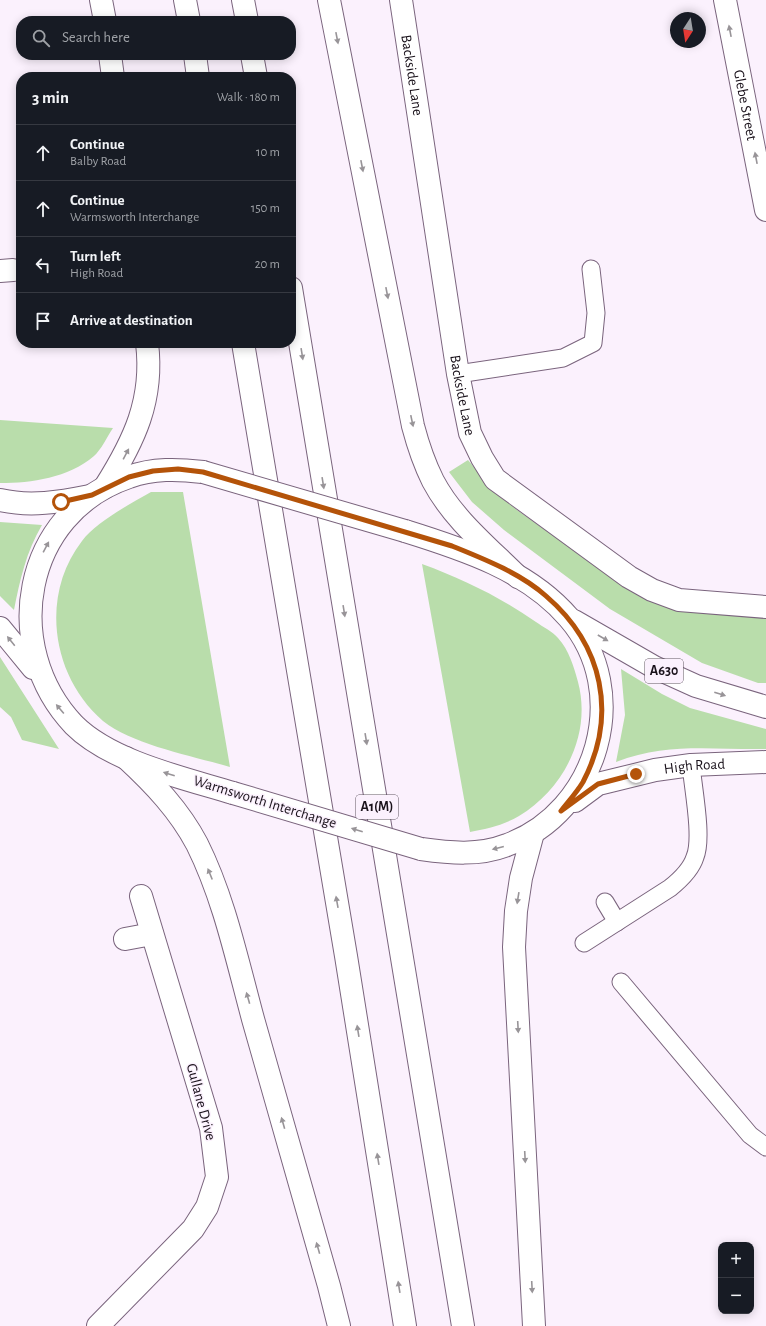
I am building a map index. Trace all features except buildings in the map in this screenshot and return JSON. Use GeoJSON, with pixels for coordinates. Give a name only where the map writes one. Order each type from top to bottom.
{"type":"FeatureCollection","features":[{"type":"Feature","properties":{"kind":"main road"},"geometry":{"type":"LineString","coordinates":[[101,0],[104,16]]}},
{"type":"Feature","properties":{"kind":"main road"},"geometry":{"type":"LineString","coordinates":[[185,0],[188,16]]}},
{"type":"Feature","properties":{"kind":"main road"},"geometry":{"type":"LineString","coordinates":[[243,0],[246,16]]}},
{"type":"Feature","properties":{"kind":"main road"},"geometry":{"type":"LineString","coordinates":[[329,0],[413,426],[422,456],[437,487],[461,520],[518,577]]}},
{"type":"Feature","properties":{"kind":"main road","name":"Backside Lane"},"geometry":{"type":"LineString","coordinates":[[401,0],[458,374],[470,434],[482,458],[495,479],[629,577],[652,590],[679,600],[766,607]]}},
{"type":"Feature","properties":{"kind":"main road","name":"Glebe Street"},"geometry":{"type":"LineString","coordinates":[[725,0],[766,210]]}},
{"type":"Feature","properties":{"kind":"main road"},"geometry":{"type":"LineString","coordinates":[[111,60],[112,72]]}},
{"type":"Feature","properties":{"kind":"main road"},"geometry":{"type":"LineString","coordinates":[[196,60],[197,72]]}},
{"type":"Feature","properties":{"kind":"main road"},"geometry":{"type":"LineString","coordinates":[[253,60],[255,72]]}},
{"type":"Feature","properties":{"kind":"main road","name":"A1(M)"},"geometry":{"type":"LineString","coordinates":[[296,318],[463,1326]]}},
{"type":"Feature","properties":{"kind":"main road"},"geometry":{"type":"LineString","coordinates":[[0,500],[30,504],[61,502],[99,491],[127,453],[143,408],[148,383],[147,348]]}},
{"type":"Feature","properties":{"kind":"main road"},"geometry":{"type":"LineString","coordinates":[[244,348],[348,972],[405,1326]]}},
{"type":"Feature","properties":{"kind":"main road","name":"Warmsworth Interchange"},"geometry":{"type":"LineString","coordinates":[[178,469],[203,472],[452,546],[484,559],[518,577],[545,595],[569,618],[589,648],[599,681],[602,716],[596,751],[582,783],[561,811],[534,833],[507,845],[479,852],[450,853],[421,849],[154,769],[98,745],[74,726],[54,702],[39,676],[30,641],[27,619],[30,590],[38,562],[52,537],[70,514],[99,491],[129,477],[153,471],[178,469]]}},
{"type":"Feature","properties":{"kind":"main road","name":"A630"},"geometry":{"type":"LineString","coordinates":[[569,618],[654,667],[696,686],[766,708]]}},
{"type":"Feature","properties":{"kind":"main road"},"geometry":{"type":"LineString","coordinates":[[0,628],[39,676]]}},
{"type":"Feature","properties":{"kind":"main road"},"geometry":{"type":"LineString","coordinates":[[126,758],[157,787],[180,816],[196,843],[211,876],[230,936],[327,1278],[339,1326]]}},
{"type":"Feature","properties":{"kind":"main road","name":"High Road"},"geometry":{"type":"LineString","coordinates":[[561,811],[598,784],[655,770],[691,765],[766,762]]}},
{"type":"Feature","properties":{"kind":"main road"},"geometry":{"type":"LineString","coordinates":[[534,833],[521,878],[516,911],[514,947],[534,1326]]}},
{"type":"Feature","properties":{"kind":"main road","name":"Gullane Drive"},"geometry":{"type":"LineString","coordinates":[[98,1326],[193,1229],[207,1207],[216,1177],[211,1128],[140,896]]}},
{"type":"Feature","properties":{"kind":"main road"},"geometry":{"type":"LineString","coordinates":[[125,939],[152,934]]}},
{"type":"Feature","properties":{"kind":"lane"},"geometry":{"type":"LineString","coordinates":[[458,374],[563,358],[593,343],[596,313],[591,269]]}},
{"type":"Feature","properties":{"kind":"lane"},"geometry":{"type":"LineString","coordinates":[[584,943],[679,881],[695,858],[699,844],[691,765]]}},
{"type":"Feature","properties":{"kind":"lane"},"geometry":{"type":"LineString","coordinates":[[605,902],[617,922]]}},
{"type":"Feature","properties":{"kind":"lane"},"geometry":{"type":"LineString","coordinates":[[620,982],[750,1134],[766,1147]]}},
{"type":"Feature","properties":{"kind":"green space"},"geometry":{"type":"Polygon","coordinates":[[[0,420],[113,428],[97,453],[73,470],[49,478],[25,482],[0,483],[0,420]]]}},
{"type":"Feature","properties":{"kind":"green space"},"geometry":{"type":"Polygon","coordinates":[[[468,460],[490,486],[517,510],[639,596],[669,608],[766,617],[766,683],[758,683],[702,663],[610,609],[504,530],[472,502],[449,472],[468,460]]]}},
{"type":"Feature","properties":{"kind":"green space"},"geometry":{"type":"Polygon","coordinates":[[[151,492],[183,492],[230,767],[164,749],[130,737],[103,721],[85,703],[72,681],[62,659],[57,634],[56,610],[60,586],[69,562],[82,541],[104,520],[151,492]]]}},
{"type":"Feature","properties":{"kind":"green space"},"geometry":{"type":"Polygon","coordinates":[[[0,522],[42,525],[36,535],[21,577],[14,610],[0,596],[0,522]]]}},
{"type":"Feature","properties":{"kind":"green space"},"geometry":{"type":"Polygon","coordinates":[[[422,564],[467,582],[522,613],[553,633],[568,653],[578,682],[581,702],[581,721],[571,758],[561,775],[549,791],[535,805],[513,819],[489,828],[470,832],[422,564]]]}},
{"type":"Feature","properties":{"kind":"green space"},"geometry":{"type":"Polygon","coordinates":[[[0,657],[59,749],[22,740],[11,717],[0,707],[0,657]]]}},
{"type":"Feature","properties":{"kind":"green space"},"geometry":{"type":"Polygon","coordinates":[[[621,669],[662,694],[690,708],[766,729],[766,749],[672,749],[635,756],[616,762],[625,715],[621,669]]]}},
{"type":"Feature","properties":{"kind":"route"},"geometry":{"type":"LineString","coordinates":[[61,502],[92,495],[129,477],[153,471],[178,469],[203,472],[405,531],[452,546],[484,559],[518,577],[545,595],[569,618],[589,648],[599,681],[602,716],[596,751],[582,783],[561,811],[598,784],[636,774]]}}]}
